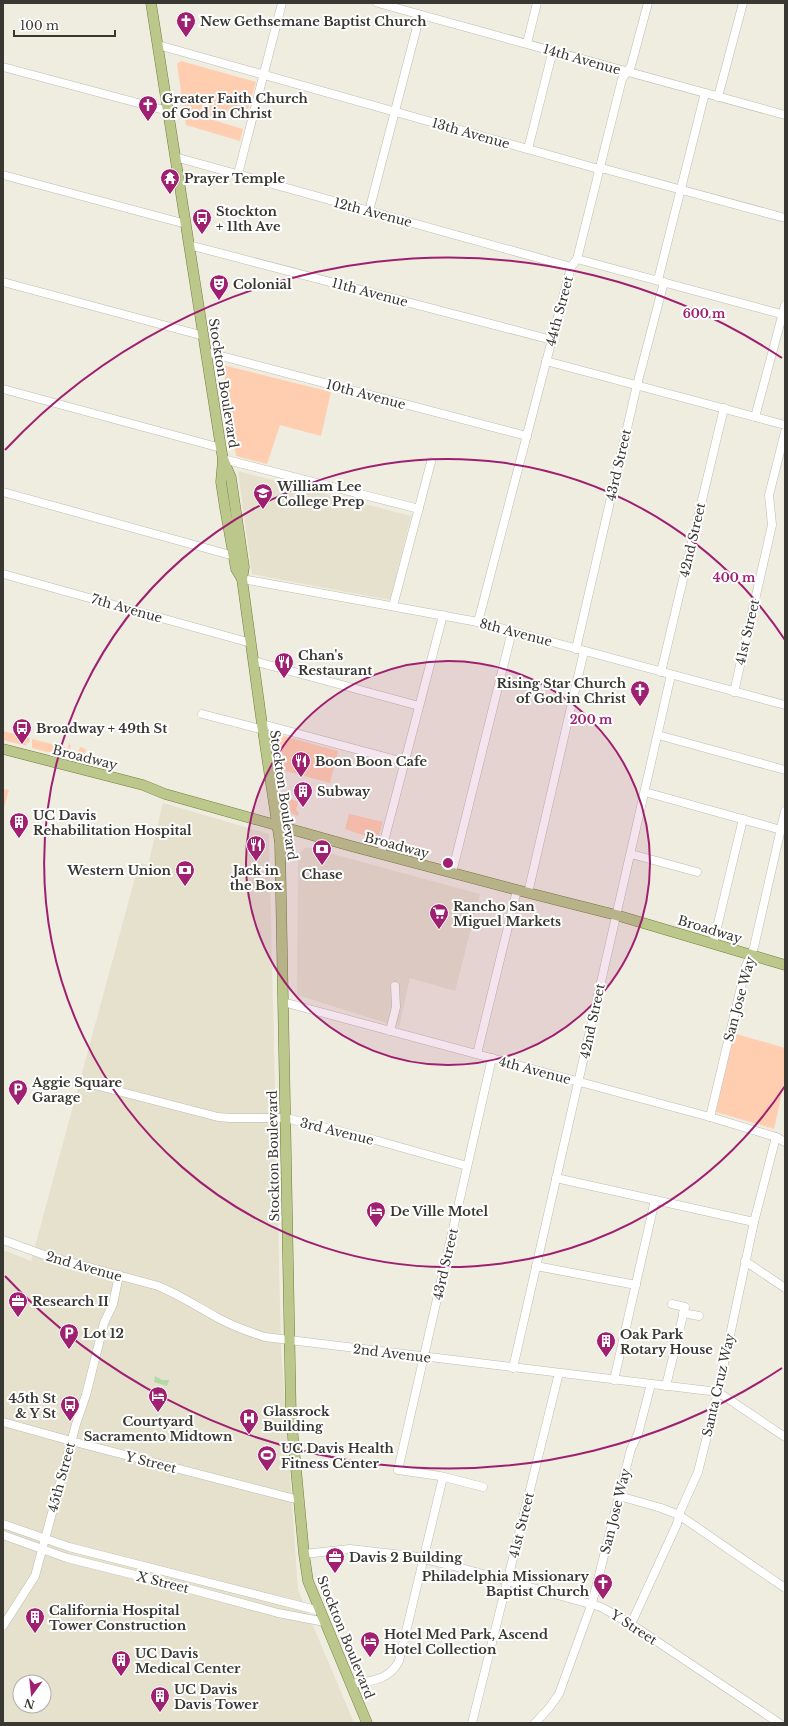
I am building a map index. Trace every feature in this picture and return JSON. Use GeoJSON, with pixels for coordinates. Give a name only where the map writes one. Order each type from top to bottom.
{"type":"FeatureCollection","features":[{"type":"Feature","properties":{"kind":"main road","name":"Stockton Boulevard"},"geometry":{"type":"LineString","coordinates":[[151,3],[221,448],[223,459],[232,478],[244,567],[242,579],[280,843],[291,1427],[304,1554],[308,1581],[367,1723]]}},
{"type":"Feature","properties":{"kind":"main road","name":"Stockton Boulevard"},"geometry":{"type":"LineString","coordinates":[[223,459],[221,482],[236,569],[242,579]]}},
{"type":"Feature","properties":{"kind":"main road","name":"Broadway"},"geometry":{"type":"LineString","coordinates":[[3,749],[143,785],[165,794],[380,854],[616,915],[785,965]]}},
{"type":"Feature","properties":{"kind":"street"},"geometry":{"type":"LineString","coordinates":[[238,174],[282,3]]}},
{"type":"Feature","properties":{"kind":"street","name":"14th Avenue"},"geometry":{"type":"LineString","coordinates":[[378,3],[785,115]]}},
{"type":"Feature","properties":{"kind":"street"},"geometry":{"type":"LineString","coordinates":[[527,43],[538,3]]}},
{"type":"Feature","properties":{"kind":"street","name":"44th Street"},"geometry":{"type":"LineString","coordinates":[[478,622],[571,267],[577,259],[622,79],[631,66],[648,3]]}},
{"type":"Feature","properties":{"kind":"street"},"geometry":{"type":"LineString","coordinates":[[718,97],[743,3]]}},
{"type":"Feature","properties":{"kind":"street"},"geometry":{"type":"LineString","coordinates":[[369,211],[420,15]]}},
{"type":"Feature","properties":{"kind":"street","name":"13th Avenue"},"geometry":{"type":"LineString","coordinates":[[158,45],[528,149],[785,218]]}},
{"type":"Feature","properties":{"kind":"street"},"geometry":{"type":"LineString","coordinates":[[528,149],[553,50]]}},
{"type":"Feature","properties":{"kind":"street"},"geometry":{"type":"LineString","coordinates":[[3,67],[168,112]]}},
{"type":"Feature","properties":{"kind":"street","name":"43rd Street"},"geometry":{"type":"LineString","coordinates":[[528,893],[636,385],[705,93]]}},
{"type":"Feature","properties":{"kind":"street","name":"12th Avenue"},"geometry":{"type":"LineString","coordinates":[[175,157],[571,267]]}},
{"type":"Feature","properties":{"kind":"street"},"geometry":{"type":"LineString","coordinates":[[3,175],[186,224]]}},
{"type":"Feature","properties":{"kind":"street","name":"11th Avenue"},"geometry":{"type":"LineString","coordinates":[[189,245],[552,340]]}},
{"type":"Feature","properties":{"kind":"street"},"geometry":{"type":"LineString","coordinates":[[577,259],[784,314]]}},
{"type":"Feature","properties":{"kind":"street"},"geometry":{"type":"LineString","coordinates":[[3,282],[204,336]]}},
{"type":"Feature","properties":{"kind":"street"},"geometry":{"type":"LineString","coordinates":[[755,417],[784,314],[785,305]]}},
{"type":"Feature","properties":{"kind":"street","name":"10th Avenue"},"geometry":{"type":"LineString","coordinates":[[206,352],[527,436]]}},
{"type":"Feature","properties":{"kind":"street"},"geometry":{"type":"LineString","coordinates":[[546,361],[785,425]]}},
{"type":"Feature","properties":{"kind":"street"},"geometry":{"type":"LineString","coordinates":[[3,389],[221,448]]}},
{"type":"Feature","properties":{"kind":"street","name":"42nd Street"},"geometry":{"type":"LineString","coordinates":[[661,672],[724,408]]}},
{"type":"Feature","properties":{"kind":"street","name":"41st Street"},"geometry":{"type":"LineString","coordinates":[[734,692],[772,525],[769,495],[785,432]]}},
{"type":"Feature","properties":{"kind":"street"},"geometry":{"type":"LineString","coordinates":[[223,459],[418,509]]}},
{"type":"Feature","properties":{"kind":"street"},"geometry":{"type":"LineString","coordinates":[[393,606],[431,462]]}},
{"type":"Feature","properties":{"kind":"street"},"geometry":{"type":"LineString","coordinates":[[3,492],[234,556]]}},
{"type":"Feature","properties":{"kind":"street","name":"7th Avenue"},"geometry":{"type":"LineString","coordinates":[[3,574],[251,643]]}},
{"type":"Feature","properties":{"kind":"street","name":"8th Avenue"},"geometry":{"type":"LineString","coordinates":[[242,579],[478,622],[785,705]]}},
{"type":"Feature","properties":{"kind":"street"},"geometry":{"type":"LineString","coordinates":[[380,854],[443,615]]}},
{"type":"Feature","properties":{"kind":"street"},"geometry":{"type":"LineString","coordinates":[[452,873],[512,631]]}},
{"type":"Feature","properties":{"kind":"street"},"geometry":{"type":"LineString","coordinates":[[254,661],[419,706]]}},
{"type":"Feature","properties":{"kind":"street","name":"42nd Street"},"geometry":{"type":"LineString","coordinates":[[513,1368],[671,675]]}},
{"type":"Feature","properties":{"kind":"street"},"geometry":{"type":"LineString","coordinates":[[202,714],[263,727],[404,762]]}},
{"type":"Feature","properties":{"kind":"street"},"geometry":{"type":"LineString","coordinates":[[658,735],[785,770]]}},
{"type":"Feature","properties":{"kind":"street"},"geometry":{"type":"LineString","coordinates":[[645,792],[781,830]]}},
{"type":"Feature","properties":{"kind":"street","name":"San Jose Way"},"geometry":{"type":"LineString","coordinates":[[710,1117],[746,966],[754,947],[785,811]]}},
{"type":"Feature","properties":{"kind":"street"},"geometry":{"type":"LineString","coordinates":[[714,944],[743,819]]}},
{"type":"Feature","properties":{"kind":"street"},"geometry":{"type":"LineString","coordinates":[[631,854],[696,872]]}},
{"type":"Feature","properties":{"kind":"street"},"geometry":{"type":"LineString","coordinates":[[477,1054],[517,890]]}},
{"type":"Feature","properties":{"kind":"street"},"geometry":{"type":"LineString","coordinates":[[390,1030],[396,1007],[395,986]]}},
{"type":"Feature","properties":{"kind":"street","name":"4th Avenue"},"geometry":{"type":"LineString","coordinates":[[283,1002],[710,1117],[776,1137],[785,1142]]}},
{"type":"Feature","properties":{"kind":"street","name":"43rd Street"},"geometry":{"type":"LineString","coordinates":[[443,1477],[398,1470],[492,1058]]}},
{"type":"Feature","properties":{"kind":"street","name":"3rd Avenue"},"geometry":{"type":"LineString","coordinates":[[87,1083],[218,1117],[286,1118],[375,1140],[467,1166]]}},
{"type":"Feature","properties":{"kind":"street","name":"Santa Cruz Way"},"geometry":{"type":"LineString","coordinates":[[631,1624],[677,1524],[679,1515],[698,1472],[718,1392],[754,1222],[776,1137]]}},
{"type":"Feature","properties":{"kind":"street"},"geometry":{"type":"LineString","coordinates":[[556,1178],[754,1222]]}},
{"type":"Feature","properties":{"kind":"street"},"geometry":{"type":"LineString","coordinates":[[614,1380],[656,1200]]}},
{"type":"Feature","properties":{"kind":"street","name":"2nd Avenue"},"geometry":{"type":"LineString","coordinates":[[3,1240],[47,1256],[158,1286],[175,1293],[241,1329],[265,1337],[718,1392],[785,1437]]}},
{"type":"Feature","properties":{"kind":"street"},"geometry":{"type":"LineString","coordinates":[[745,1261],[785,1288]]}},
{"type":"Feature","properties":{"kind":"street"},"geometry":{"type":"LineString","coordinates":[[536,1266],[636,1285]]}},
{"type":"Feature","properties":{"kind":"street","name":"45th Street"},"geometry":{"type":"LineString","coordinates":[[3,1626],[35,1576],[71,1441],[86,1395],[104,1323],[113,1304],[119,1276]]}},
{"type":"Feature","properties":{"kind":"street"},"geometry":{"type":"LineString","coordinates":[[666,1386],[685,1308],[672,1304]]}},
{"type":"Feature","properties":{"kind":"street"},"geometry":{"type":"LineString","coordinates":[[684,1313],[699,1316]]}},
{"type":"Feature","properties":{"kind":"street","name":"41st Street"},"geometry":{"type":"LineString","coordinates":[[472,1723],[559,1373]]}},
{"type":"Feature","properties":{"kind":"street","name":"San Jose Way"},"geometry":{"type":"LineString","coordinates":[[536,1723],[559,1694],[592,1603],[631,1450],[638,1434],[651,1384]]}},
{"type":"Feature","properties":{"kind":"street","name":"Y Street"},"geometry":{"type":"LineString","coordinates":[[3,1422],[299,1500]]}},
{"type":"Feature","properties":{"kind":"street"},"geometry":{"type":"LineString","coordinates":[[351,1684],[378,1680],[391,1673],[396,1668],[399,1661],[443,1477],[483,1487]]}},
{"type":"Feature","properties":{"kind":"street"},"geometry":{"type":"LineString","coordinates":[[619,1496],[661,1508],[679,1515],[785,1588]]}},
{"type":"Feature","properties":{"kind":"street","name":"X Street"},"geometry":{"type":"LineString","coordinates":[[3,1524],[69,1547],[320,1611]]}},
{"type":"Feature","properties":{"kind":"street","name":"X Street"},"geometry":{"type":"LineString","coordinates":[[3,1535],[67,1558],[278,1613],[325,1622]]}},
{"type":"Feature","properties":{"kind":"street","name":"Y Street"},"geometry":{"type":"LineString","coordinates":[[304,1554],[350,1549],[423,1558],[592,1603],[612,1612],[631,1624],[779,1723]]}},
{"type":"Feature","properties":{"kind":"shaded area"},"geometry":{"type":"Polygon","coordinates":[[[181,61],[256,82],[246,116],[214,107],[210,119],[243,129],[240,141],[186,125],[177,64],[181,61]]]}},
{"type":"Feature","properties":{"kind":"shaded area"},"geometry":{"type":"Polygon","coordinates":[[[223,365],[331,392],[321,436],[280,425],[267,464],[236,456],[223,365]]]}},
{"type":"Feature","properties":{"kind":"shaded area"},"geometry":{"type":"Polygon","coordinates":[[[238,471],[411,516],[390,600],[252,574],[238,471]]]}},
{"type":"Feature","properties":{"kind":"shaded area"},"geometry":{"type":"Polygon","coordinates":[[[3,731],[30,738],[29,743],[27,743],[26,746],[3,740],[3,731]]]}},
{"type":"Feature","properties":{"kind":"shaded area"},"geometry":{"type":"Polygon","coordinates":[[[280,735],[338,751],[330,783],[282,770],[278,740],[280,735]]]}},
{"type":"Feature","properties":{"kind":"shaded area"},"geometry":{"type":"Polygon","coordinates":[[[32,739],[68,748],[69,743],[71,746],[68,757],[32,748],[32,739]]]}},
{"type":"Feature","properties":{"kind":"shaded area"},"geometry":{"type":"Polygon","coordinates":[[[80,747],[86,749],[83,761],[76,759],[80,747]]]}},
{"type":"Feature","properties":{"kind":"shaded area"},"geometry":{"type":"Polygon","coordinates":[[[3,789],[9,790],[3,812],[3,789]]]}},
{"type":"Feature","properties":{"kind":"shaded area"},"geometry":{"type":"Polygon","coordinates":[[[287,798],[298,802],[296,810],[299,813],[298,816],[289,812],[287,798]]]}},
{"type":"Feature","properties":{"kind":"shaded area"},"geometry":{"type":"Polygon","coordinates":[[[163,803],[269,834],[281,1348],[298,1590],[354,1723],[3,1723],[3,1250],[31,1261],[139,863],[148,865],[163,803]]]}},
{"type":"Feature","properties":{"kind":"shaded area"},"geometry":{"type":"Polygon","coordinates":[[[349,814],[383,822],[378,838],[374,839],[345,829],[349,814]]]}},
{"type":"Feature","properties":{"kind":"shaded area"},"geometry":{"type":"Polygon","coordinates":[[[307,847],[480,894],[455,991],[410,978],[399,1027],[297,995],[298,854],[307,847]]]}},
{"type":"Feature","properties":{"kind":"shaded area"},"geometry":{"type":"Polygon","coordinates":[[[733,1033],[785,1048],[785,1079],[774,1129],[716,1112],[733,1033]]]}},
{"type":"Feature","properties":{"kind":"shaded area"},"geometry":{"type":"Polygon","coordinates":[[[155,1376],[162,1380],[169,1380],[167,1386],[154,1382],[155,1376]]]}},
{"type":"Feature","properties":{"kind":"place","name":"New Gethsemane Baptist Church"},"geometry":{"type":"Point","coordinates":[186,38]}},
{"type":"Feature","properties":{"kind":"place","name":"Greater Faith Church of God in Christ"},"geometry":{"type":"Point","coordinates":[148,122]}},
{"type":"Feature","properties":{"kind":"place","name":"Prayer Temple"},"geometry":{"type":"Point","coordinates":[170,195]}},
{"type":"Feature","properties":{"kind":"place","name":"Stockton + 11th Ave"},"geometry":{"type":"Point","coordinates":[202,235]}},
{"type":"Feature","properties":{"kind":"place","name":"Colonial"},"geometry":{"type":"Point","coordinates":[219,301]}},
{"type":"Feature","properties":{"kind":"place","name":"William Lee College Prep"},"geometry":{"type":"Point","coordinates":[263,510]}},
{"type":"Feature","properties":{"kind":"place","name":"Chan's Restaurant"},"geometry":{"type":"Point","coordinates":[284,679]}},
{"type":"Feature","properties":{"kind":"place","name":"Rising Star Church of God in Christ"},"geometry":{"type":"Point","coordinates":[640,707]}},
{"type":"Feature","properties":{"kind":"place","name":"Broadway + 49th St"},"geometry":{"type":"Point","coordinates":[22,745]}},
{"type":"Feature","properties":{"kind":"place","name":"Boon Boon Cafe"},"geometry":{"type":"Point","coordinates":[301,778]}},
{"type":"Feature","properties":{"kind":"place","name":"Subway"},"geometry":{"type":"Point","coordinates":[303,808]}},
{"type":"Feature","properties":{"kind":"place","name":"UC Davis Rehabilitation Hospital"},"geometry":{"type":"Point","coordinates":[19,839]}},
{"type":"Feature","properties":{"kind":"place","name":"Jack in the Box"},"geometry":{"type":"Point","coordinates":[256,862]}},
{"type":"Feature","properties":{"kind":"place","name":"Chase"},"geometry":{"type":"Point","coordinates":[322,866]}},
{"type":"Feature","properties":{"kind":"place","name":"Western Union"},"geometry":{"type":"Point","coordinates":[185,887]}},
{"type":"Feature","properties":{"kind":"place","name":"Rancho San Miguel Markets"},"geometry":{"type":"Point","coordinates":[439,930]}},
{"type":"Feature","properties":{"kind":"place","name":"Aggie Square Garage"},"geometry":{"type":"Point","coordinates":[18,1106]}},
{"type":"Feature","properties":{"kind":"place","name":"De Ville Motel"},"geometry":{"type":"Point","coordinates":[376,1228]}},
{"type":"Feature","properties":{"kind":"place","name":"Research II"},"geometry":{"type":"Point","coordinates":[18,1318]}},
{"type":"Feature","properties":{"kind":"place","name":"Lot 12"},"geometry":{"type":"Point","coordinates":[69,1350]}},
{"type":"Feature","properties":{"kind":"place","name":"Oak Park Rotary House"},"geometry":{"type":"Point","coordinates":[606,1358]}},
{"type":"Feature","properties":{"kind":"place","name":"Courtyard Sacramento Midtown"},"geometry":{"type":"Point","coordinates":[158,1413]}},
{"type":"Feature","properties":{"kind":"place","name":"45th St & Y St"},"geometry":{"type":"Point","coordinates":[70,1422]}},
{"type":"Feature","properties":{"kind":"place","name":"Glassrock Building"},"geometry":{"type":"Point","coordinates":[249,1435]}},
{"type":"Feature","properties":{"kind":"place","name":"UC Davis Health Fitness Center"},"geometry":{"type":"Point","coordinates":[267,1472]}},
{"type":"Feature","properties":{"kind":"place","name":"Davis 2 Building"},"geometry":{"type":"Point","coordinates":[335,1574]}},
{"type":"Feature","properties":{"kind":"place","name":"Philadelphia Missionary Baptist Church"},"geometry":{"type":"Point","coordinates":[603,1600]}},
{"type":"Feature","properties":{"kind":"place","name":"California Hospital Tower Construction"},"geometry":{"type":"Point","coordinates":[35,1634]}},
{"type":"Feature","properties":{"kind":"place","name":"Hotel Med Park, Ascend Hotel Collection"},"geometry":{"type":"Point","coordinates":[370,1658]}},
{"type":"Feature","properties":{"kind":"place","name":"UC Davis Medical Center"},"geometry":{"type":"Point","coordinates":[121,1677]}},
{"type":"Feature","properties":{"kind":"place","name":"UC Davis Davis Tower"},"geometry":{"type":"Point","coordinates":[160,1713]}}]}
